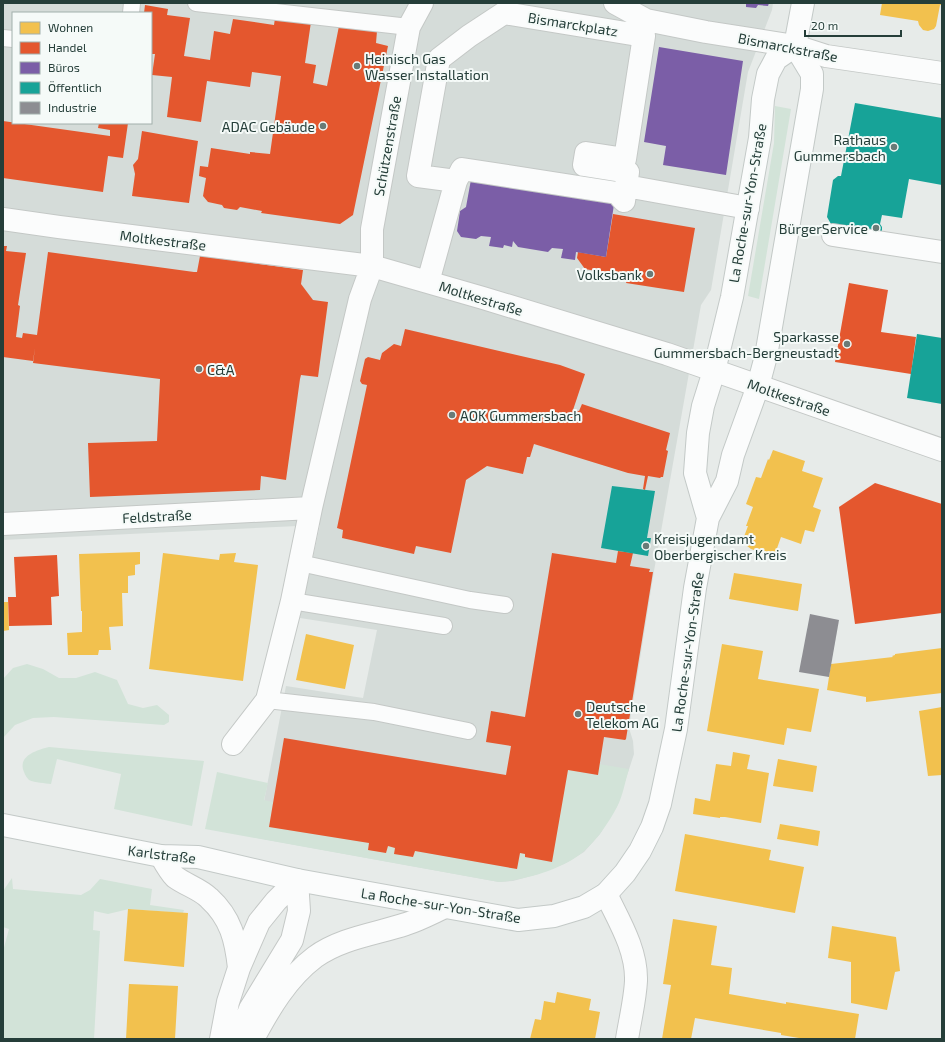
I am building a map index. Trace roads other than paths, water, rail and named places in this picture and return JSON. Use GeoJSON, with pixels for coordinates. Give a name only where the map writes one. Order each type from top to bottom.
{"type":"FeatureCollection","features":[{"type":"Feature","properties":{"kind":"street","name":"Schützenstraße"},"geometry":{"type":"LineString","coordinates":[[372,266],[372,228],[409,27],[422,3]]}},
{"type":"Feature","properties":{"kind":"street"},"geometry":{"type":"LineString","coordinates":[[795,46],[803,3]]}},
{"type":"Feature","properties":{"kind":"street"},"geometry":{"type":"LineString","coordinates":[[615,31],[618,4]]}},
{"type":"Feature","properties":{"kind":"street","name":"Bismarckstraße"},"geometry":{"type":"LineString","coordinates":[[618,4],[646,20],[706,32],[795,46],[826,56],[942,73]]}},
{"type":"Feature","properties":{"kind":"street","name":"Bismarckplatz"},"geometry":{"type":"LineString","coordinates":[[456,181],[418,176],[439,59],[469,36],[504,13],[644,36],[625,159],[586,153],[584,165],[628,172],[626,186]]}},
{"type":"Feature","properties":{"kind":"street","name":"La Roche-sur-Yon-Straße"},"geometry":{"type":"LineString","coordinates":[[297,880],[518,920],[536,919],[554,916],[584,906],[606,894],[625,873],[640,851],[652,827],[660,804],[676,729],[695,588],[708,518],[727,481],[733,455],[758,386],[766,356],[812,89],[812,74],[795,46],[776,59],[768,74],[763,99],[760,138],[728,313],[714,370],[703,406],[698,433],[695,473],[708,518]]}},
{"type":"Feature","properties":{"kind":"street"},"geometry":{"type":"LineString","coordinates":[[428,282],[456,181],[462,168],[617,193],[624,201],[626,186],[748,208]]}},
{"type":"Feature","properties":{"kind":"street","name":"Moltkestraße"},"geometry":{"type":"LineString","coordinates":[[3,219],[372,266],[667,354],[942,450]]}},
{"type":"Feature","properties":{"kind":"street"},"geometry":{"type":"LineString","coordinates":[[833,235],[942,252]]}},
{"type":"Feature","properties":{"kind":"street"},"geometry":{"type":"LineString","coordinates":[[233,744],[267,700],[292,601],[311,508],[360,299],[372,266]]}},
{"type":"Feature","properties":{"kind":"street","name":"Feldstraße"},"geometry":{"type":"LineString","coordinates":[[3,524],[311,508]]}},
{"type":"Feature","properties":{"kind":"street","name":"Karlstraße"},"geometry":{"type":"LineString","coordinates":[[3,825],[161,856],[198,857],[297,880]]}},
{"type":"Feature","properties":{"kind":"street"},"geometry":{"type":"LineString","coordinates":[[161,856],[175,876],[209,898],[225,916],[232,930],[236,944],[239,968]]}},
{"type":"Feature","properties":{"kind":"street"},"geometry":{"type":"LineString","coordinates":[[221,1039],[228,1002],[239,968],[259,922],[276,901],[297,880]]}},
{"type":"Feature","properties":{"kind":"street"},"geometry":{"type":"LineString","coordinates":[[238,1039],[250,1009],[292,940],[299,911],[297,880]]}},
{"type":"Feature","properties":{"kind":"street"},"geometry":{"type":"LineString","coordinates":[[606,894],[627,937],[633,956],[636,980],[627,1039]]}},
{"type":"Feature","properties":{"kind":"street"},"geometry":{"type":"LineString","coordinates":[[253,1039],[268,1011],[294,976],[315,957],[345,942],[406,924],[445,907]]}},
{"type":"Feature","properties":{"kind":"lane"},"geometry":{"type":"LineString","coordinates":[[196,3],[409,27]]}},
{"type":"Feature","properties":{"kind":"lane"},"geometry":{"type":"LineString","coordinates":[[300,563],[470,600],[505,605]]}},
{"type":"Feature","properties":{"kind":"lane"},"geometry":{"type":"LineString","coordinates":[[292,601],[444,626]]}},
{"type":"Feature","properties":{"kind":"lane"},"geometry":{"type":"LineString","coordinates":[[267,700],[374,712],[468,731]]}},
{"type":"Feature","properties":{"kind":"place","name":"Heinisch Gas Wasser Installation"},"geometry":{"type":"Point","coordinates":[357,66]}},
{"type":"Feature","properties":{"kind":"place","name":"ADAC Gebäude"},"geometry":{"type":"Point","coordinates":[323,126]}},
{"type":"Feature","properties":{"kind":"place","name":"Rathaus Gummersbach"},"geometry":{"type":"Point","coordinates":[894,147]}},
{"type":"Feature","properties":{"kind":"place","name":"BürgerService"},"geometry":{"type":"Point","coordinates":[876,228]}},
{"type":"Feature","properties":{"kind":"place","name":"Volksbank"},"geometry":{"type":"Point","coordinates":[650,274]}},
{"type":"Feature","properties":{"kind":"place","name":"Sparkasse Gummersbach-Bergneustadt"},"geometry":{"type":"Point","coordinates":[847,344]}},
{"type":"Feature","properties":{"kind":"place","name":"C&A"},"geometry":{"type":"Point","coordinates":[199,369]}},
{"type":"Feature","properties":{"kind":"place","name":"AOK Gummersbach"},"geometry":{"type":"Point","coordinates":[452,415]}},
{"type":"Feature","properties":{"kind":"place","name":"Kreisjugendamt Oberbergischer Kreis"},"geometry":{"type":"Point","coordinates":[646,546]}},
{"type":"Feature","properties":{"kind":"place","name":"Deutsche Telekom AG"},"geometry":{"type":"Point","coordinates":[578,714]}}]}
